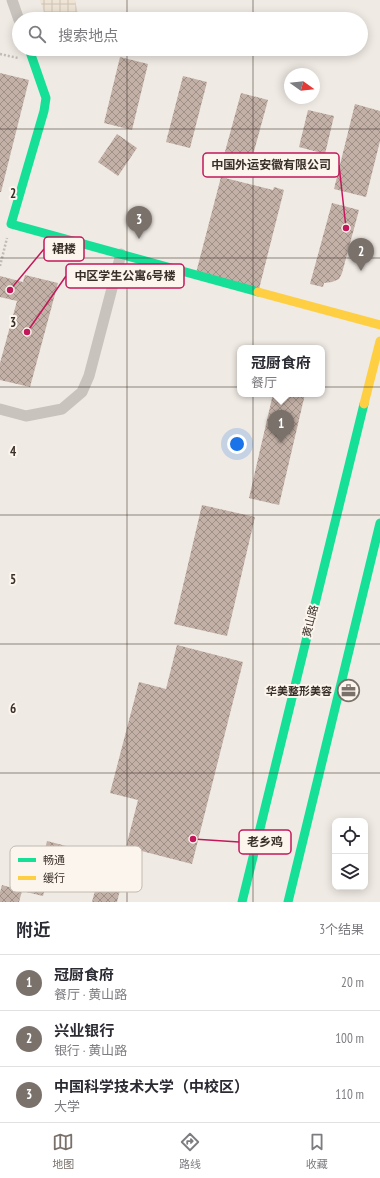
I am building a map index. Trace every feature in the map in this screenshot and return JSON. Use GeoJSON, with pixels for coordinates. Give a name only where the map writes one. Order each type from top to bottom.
{"type":"FeatureCollection","features":[{"type":"Feature","properties":{"kind":"main road"},"geometry":{"type":"LineString","coordinates":[[31,56],[46,98],[44,111],[11,224],[380,325]]}},
{"type":"Feature","properties":{"kind":"main road","name":"黄山路"},"geometry":{"type":"LineString","coordinates":[[242,902],[380,341]]}},
{"type":"Feature","properties":{"kind":"main road"},"geometry":{"type":"LineString","coordinates":[[288,902],[380,523]]}},
{"type":"Feature","properties":{"kind":"street"},"geometry":{"type":"LineString","coordinates":[[12,0],[16,12]]}},
{"type":"Feature","properties":{"kind":"street"},"geometry":{"type":"LineString","coordinates":[[0,409],[26,416],[62,409],[82,392],[89,376],[121,254]]}},
{"type":"Feature","properties":{"kind":"path"},"geometry":{"type":"LineString","coordinates":[[0,266],[11,224]]}},
{"type":"Feature","properties":{"kind":"shaded area"},"geometry":{"type":"Polygon","coordinates":[[[40,0],[75,0],[78,12],[44,12],[40,0]]]}},
{"type":"Feature","properties":{"kind":"building"},"geometry":{"type":"Polygon","coordinates":[[[120,57],[148,64],[132,130],[104,123],[120,57]]]}},
{"type":"Feature","properties":{"kind":"building"},"geometry":{"type":"Polygon","coordinates":[[[0,73],[29,80],[1,192],[0,192],[0,73]]]}},
{"type":"Feature","properties":{"kind":"building"},"geometry":{"type":"Polygon","coordinates":[[[183,76],[207,82],[190,148],[166,142],[183,76]]]}},
{"type":"Feature","properties":{"kind":"building"},"geometry":{"type":"Polygon","coordinates":[[[241,93],[268,100],[250,166],[223,159],[241,93]]]}},
{"type":"Feature","properties":{"kind":"building"},"geometry":{"type":"Polygon","coordinates":[[[355,104],[380,111],[380,141],[366,197],[334,189],[355,104]]]}},
{"type":"Feature","properties":{"kind":"building"},"geometry":{"type":"Polygon","coordinates":[[[308,110],[334,116],[325,154],[299,147],[308,110]]]}},
{"type":"Feature","properties":{"kind":"building"},"geometry":{"type":"Polygon","coordinates":[[[117,134],[137,148],[118,176],[98,162],[117,134]]]}},
{"type":"Feature","properties":{"kind":"building"},"geometry":{"type":"Polygon","coordinates":[[[221,177],[273,190],[274,187],[284,190],[259,289],[196,273],[221,177]]]}},
{"type":"Feature","properties":{"kind":"building"},"geometry":{"type":"Polygon","coordinates":[[[332,203],[359,210],[342,273],[339,279],[324,283],[323,287],[310,284],[332,203]]]}},
{"type":"Feature","properties":{"kind":"building"},"geometry":{"type":"Polygon","coordinates":[[[25,275],[58,283],[30,387],[0,380],[0,363],[17,301],[0,297],[0,276],[23,282],[25,275]]]}},
{"type":"Feature","properties":{"kind":"building"},"geometry":{"type":"Polygon","coordinates":[[[272,397],[304,397],[279,505],[249,498],[272,397]]]}},
{"type":"Feature","properties":{"kind":"building"},"geometry":{"type":"Polygon","coordinates":[[[202,505],[255,517],[227,636],[174,624],[202,505]]]}},
{"type":"Feature","properties":{"kind":"building"},"geometry":{"type":"Polygon","coordinates":[[[177,645],[243,662],[192,864],[142,851],[142,846],[126,846],[138,800],[110,793],[139,682],[166,689],[177,645]]]}},
{"type":"Feature","properties":{"kind":"building"},"geometry":{"type":"Polygon","coordinates":[[[47,841],[66,846],[46,846],[47,841]]]}},
{"type":"Feature","properties":{"kind":"building"},"geometry":{"type":"Polygon","coordinates":[[[2,885],[10,887],[10,892],[22,892],[19,902],[0,902],[2,885]]]}},
{"type":"Feature","properties":{"kind":"building"},"geometry":{"type":"Polygon","coordinates":[[[26,892],[44,892],[43,896],[26,892]]]}},
{"type":"Feature","properties":{"kind":"building"},"geometry":{"type":"Polygon","coordinates":[[[95,892],[120,892],[117,902],[92,902],[95,892]]]}},
{"type":"Feature","properties":{"kind":"traffic: fast"},"geometry":{"type":"LineString","coordinates":[[31,56],[46,98],[44,111],[11,224],[258,292]]}},
{"type":"Feature","properties":{"kind":"traffic: fast"},"geometry":{"type":"LineString","coordinates":[[242,902],[364,404]]}},
{"type":"Feature","properties":{"kind":"traffic: fast"},"geometry":{"type":"LineString","coordinates":[[288,902],[380,523]]}},
{"type":"Feature","properties":{"kind":"traffic: slow"},"geometry":{"type":"LineString","coordinates":[[258,292],[380,325]]}},
{"type":"Feature","properties":{"kind":"traffic: slow"},"geometry":{"type":"LineString","coordinates":[[364,404],[380,341]]}},
{"type":"Feature","properties":{"kind":"place","name":"中国外运安徽有限公司"},"geometry":{"type":"Point","coordinates":[346,228]}},
{"type":"Feature","properties":{"kind":"place","name":"中国科学技术大学（中校区）"},"geometry":{"type":"Point","coordinates":[139,239]}},
{"type":"Feature","properties":{"kind":"place","name":"兴业银行"},"geometry":{"type":"Point","coordinates":[361,271]}},
{"type":"Feature","properties":{"kind":"place","name":"裙楼"},"geometry":{"type":"Point","coordinates":[10,290]}},
{"type":"Feature","properties":{"kind":"place","name":"中区学生公寓6号楼"},"geometry":{"type":"Point","coordinates":[27,332]}},
{"type":"Feature","properties":{"kind":"place","name":"冠厨食府"},"geometry":{"type":"Point","coordinates":[281,443]}},
{"type":"Feature","properties":{"kind":"place","name":"华美整形美容"},"geometry":{"type":"Point","coordinates":[348,691]}},
{"type":"Feature","properties":{"kind":"place","name":"老乡鸡"},"geometry":{"type":"Point","coordinates":[193,839]}}]}
